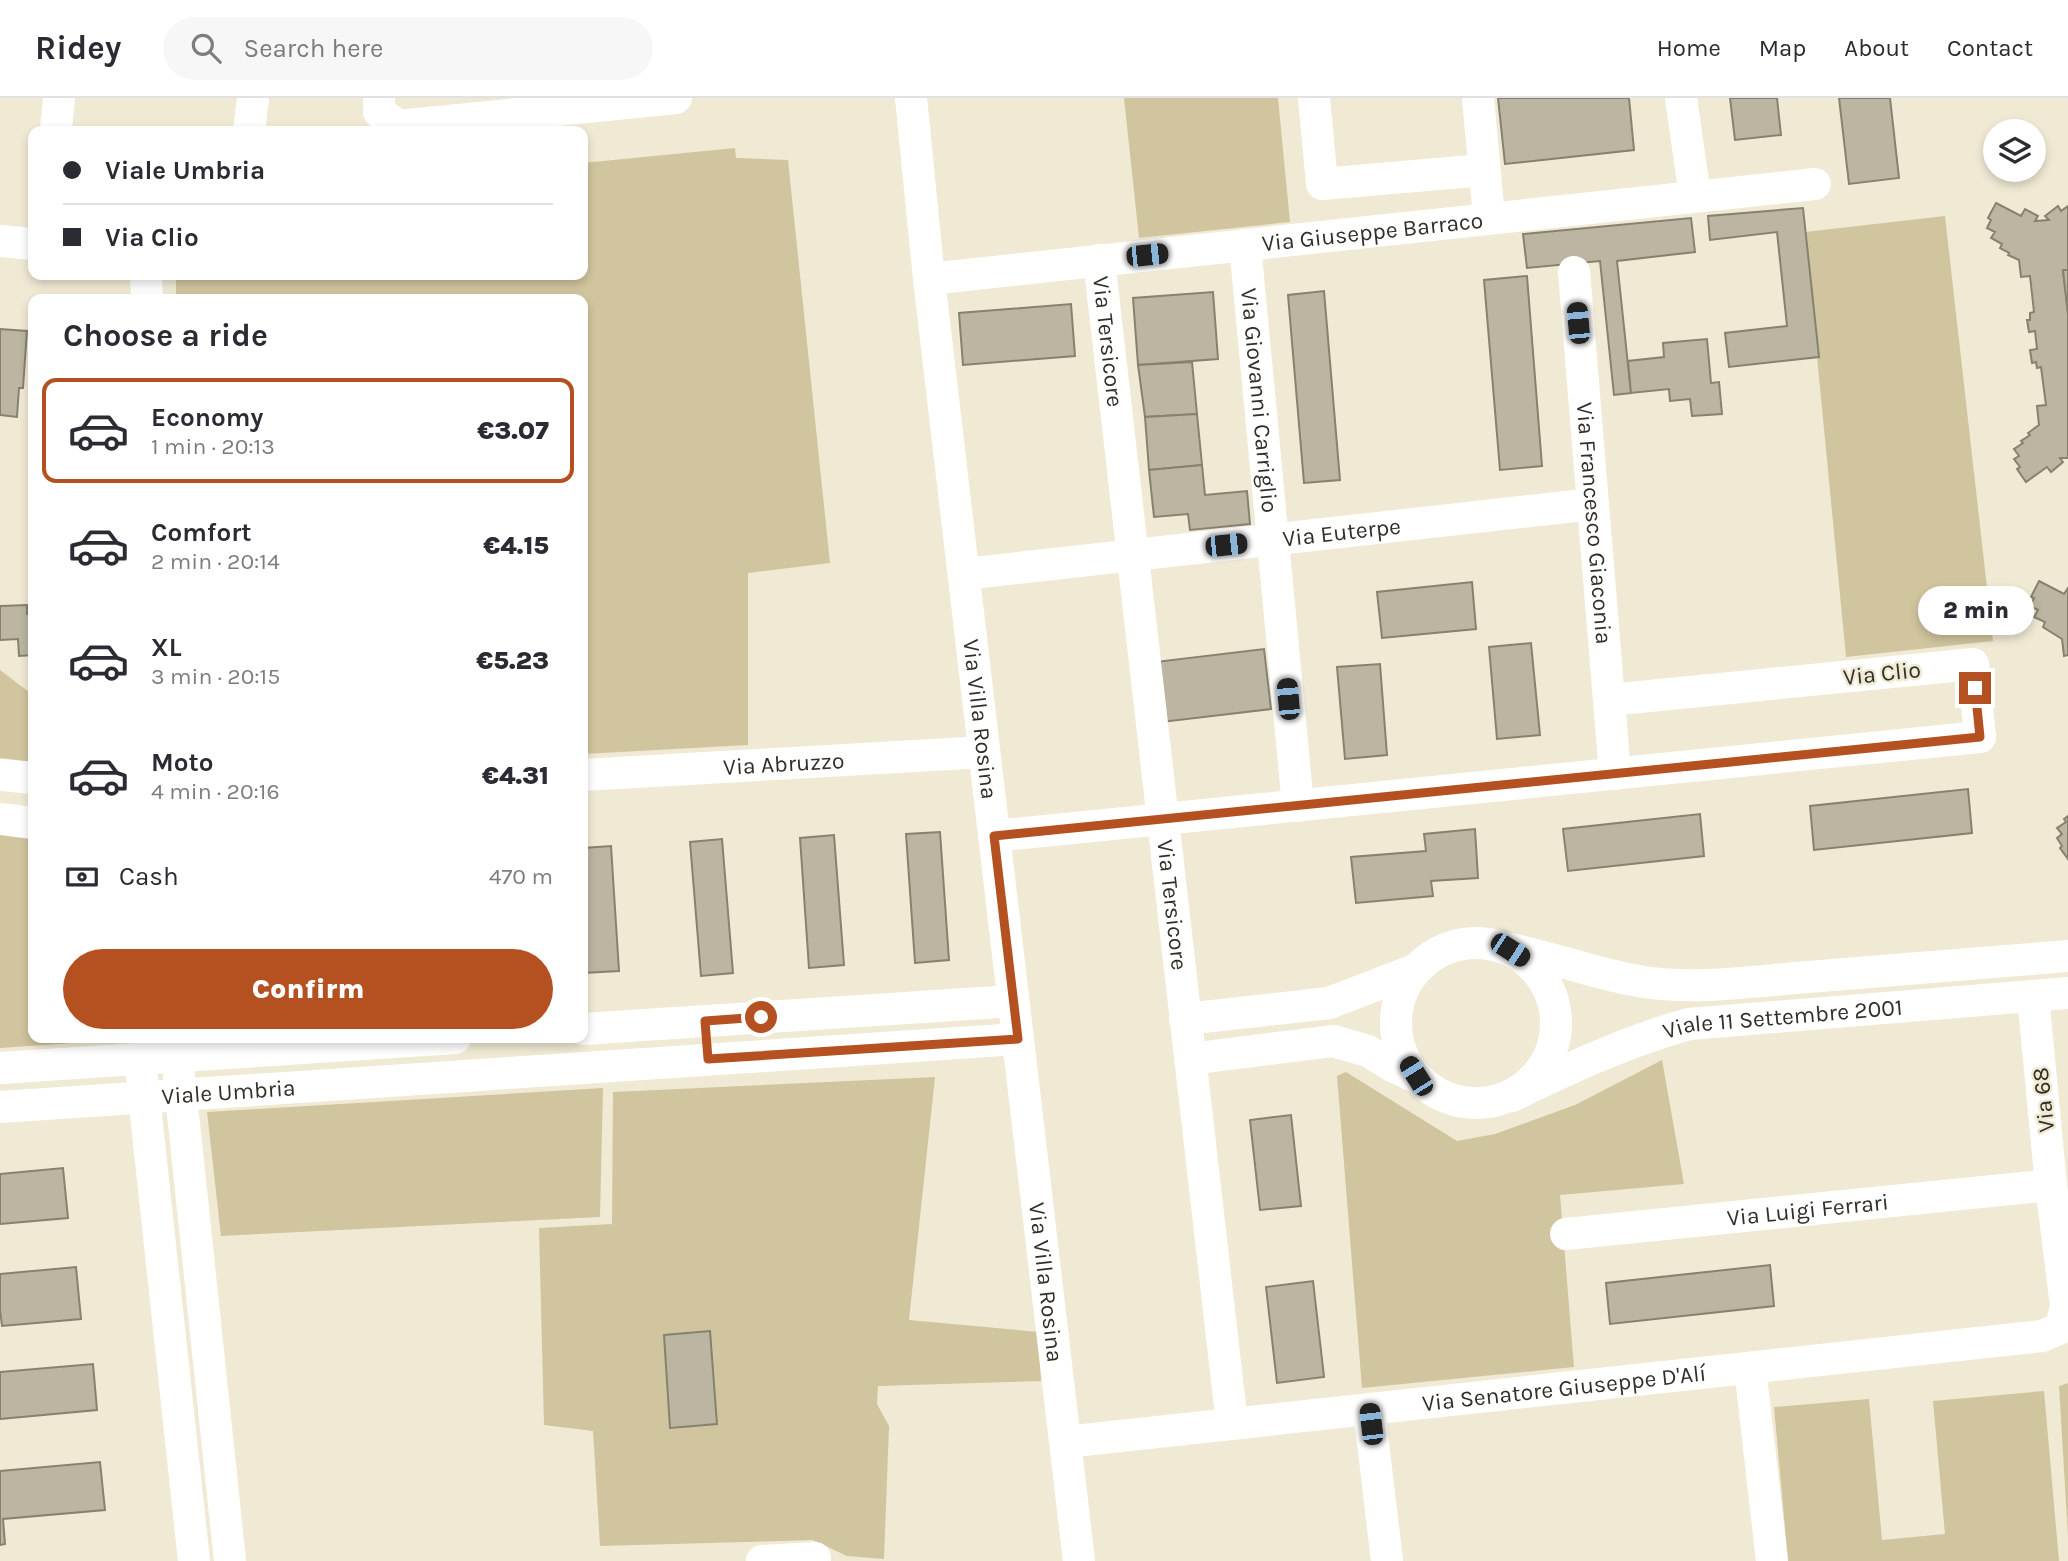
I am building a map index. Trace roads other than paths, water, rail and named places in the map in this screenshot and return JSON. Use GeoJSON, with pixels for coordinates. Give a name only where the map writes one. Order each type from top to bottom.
{"type":"FeatureCollection","features":[{"type":"Feature","properties":{"kind":"street"},"geometry":{"type":"LineString","coordinates":[[56,126],[59,98]]}},
{"type":"Feature","properties":{"kind":"street"},"geometry":{"type":"LineString","coordinates":[[250,126],[253,98]]}},
{"type":"Feature","properties":{"kind":"street"},"geometry":{"type":"LineString","coordinates":[[408,126],[676,98]]}},
{"type":"Feature","properties":{"kind":"street","name":"Via Villa Rosina"},"geometry":{"type":"LineString","coordinates":[[911,98],[929,279],[1080,1557]]}},
{"type":"Feature","properties":{"kind":"street"},"geometry":{"type":"LineString","coordinates":[[1314,98],[1322,184],[1484,170]]}},
{"type":"Feature","properties":{"kind":"street"},"geometry":{"type":"LineString","coordinates":[[1478,98],[1489,218]]}},
{"type":"Feature","properties":{"kind":"street"},"geometry":{"type":"LineString","coordinates":[[1681,98],[1695,196]]}},
{"type":"Feature","properties":{"kind":"street"},"geometry":{"type":"LineString","coordinates":[[376,114],[396,126]]}},
{"type":"Feature","properties":{"kind":"street","name":"Via Giuseppe Barraco"},"geometry":{"type":"LineString","coordinates":[[929,279],[1815,184]]}},
{"type":"Feature","properties":{"kind":"street"},"geometry":{"type":"LineString","coordinates":[[0,241],[28,244]]}},
{"type":"Feature","properties":{"kind":"street","name":"Via Giovanni Carriglio"},"geometry":{"type":"LineString","coordinates":[[1245,245],[1298,806]]}},
{"type":"Feature","properties":{"kind":"street","name":"Via Tersicore"},"geometry":{"type":"LineString","coordinates":[[1098,260],[1232,1424]]}},
{"type":"Feature","properties":{"kind":"street","name":"Via Francesco Giaconia"},"geometry":{"type":"LineString","coordinates":[[1574,272],[1615,774]]}},
{"type":"Feature","properties":{"kind":"street","name":"Via Euterpe"},"geometry":{"type":"LineString","coordinates":[[964,574],[1593,504]]}},
{"type":"Feature","properties":{"kind":"street","name":"Via Clio"},"geometry":{"type":"LineString","coordinates":[[994,836],[1980,737],[1973,664],[1609,700]]}},
{"type":"Feature","properties":{"kind":"street","name":"Via Abruzzo"},"geometry":{"type":"LineString","coordinates":[[588,775],[984,752]]}},
{"type":"Feature","properties":{"kind":"street"},"geometry":{"type":"LineString","coordinates":[[0,775],[28,778]]}},
{"type":"Feature","properties":{"kind":"street"},"geometry":{"type":"LineString","coordinates":[[0,819],[28,822]]}},
{"type":"Feature","properties":{"kind":"street"},"geometry":{"type":"LineString","coordinates":[[1485,943],[1510,950],[1532,964],[1548,985],[1556,1009],[1557,1035],[1548,1060],[1533,1080],[1512,1096],[1487,1103],[1460,1102],[1436,1093],[1416,1076],[1401,1052],[1395,1023],[1400,995],[1415,970],[1435,953],[1459,944],[1485,943]]}},
{"type":"Feature","properties":{"kind":"street","name":"Viale 11 Settembre 2001"},"geometry":{"type":"LineString","coordinates":[[1510,950],[1544,956],[1591,971],[1645,982],[1678,985],[1735,983],[2068,956]]}},
{"type":"Feature","properties":{"kind":"street"},"geometry":{"type":"LineString","coordinates":[[1185,1018],[1329,1003],[1415,970]]}},
{"type":"Feature","properties":{"kind":"street","name":"Viale 11 Settembre 2001"},"geometry":{"type":"LineString","coordinates":[[1512,1096],[1617,1047],[1689,1024],[2068,993]]}},
{"type":"Feature","properties":{"kind":"street","name":"Via 68"},"geometry":{"type":"LineString","coordinates":[[2033,996],[2051,1185],[2066,1306],[2061,1328]]}},
{"type":"Feature","properties":{"kind":"street"},"geometry":{"type":"LineString","coordinates":[[588,1029],[1013,1001]]}},
{"type":"Feature","properties":{"kind":"street"},"geometry":{"type":"LineString","coordinates":[[928,1006],[930,1045]]}},
{"type":"Feature","properties":{"kind":"street"},"geometry":{"type":"LineString","coordinates":[[705,1021],[708,1059]]}},
{"type":"Feature","properties":{"kind":"street","name":"Viale Umbria"},"geometry":{"type":"LineString","coordinates":[[0,1107],[1018,1039]]}},
{"type":"Feature","properties":{"kind":"street"},"geometry":{"type":"LineString","coordinates":[[1190,1059],[1333,1041],[1368,1051],[1392,1066],[1416,1076]]}},
{"type":"Feature","properties":{"kind":"street","name":"Viale Umbria"},"geometry":{"type":"LineString","coordinates":[[0,1068],[140,1059],[175,1047],[299,1043]]}},
{"type":"Feature","properties":{"kind":"street","name":"Viale Umbria"},"geometry":{"type":"LineString","coordinates":[[455,1043],[458,1076]]}},
{"type":"Feature","properties":{"kind":"street"},"geometry":{"type":"LineString","coordinates":[[175,1047],[230,1561]]}},
{"type":"Feature","properties":{"kind":"street"},"geometry":{"type":"LineString","coordinates":[[140,1059],[194,1561]]}},
{"type":"Feature","properties":{"kind":"street","name":"Via Luigi Ferrari"},"geometry":{"type":"LineString","coordinates":[[1566,1234],[2051,1185]]}},
{"type":"Feature","properties":{"kind":"street","name":"Via Senatore Giuseppe D'Alí"},"geometry":{"type":"LineString","coordinates":[[1065,1442],[2042,1336],[2061,1328]]}},
{"type":"Feature","properties":{"kind":"street"},"geometry":{"type":"LineString","coordinates":[[170,1339],[206,1335]]}},
{"type":"Feature","properties":{"kind":"street"},"geometry":{"type":"LineString","coordinates":[[1750,1368],[1772,1561]]}},
{"type":"Feature","properties":{"kind":"street"},"geometry":{"type":"LineString","coordinates":[[1369,1409],[1387,1561]]}},
{"type":"Feature","properties":{"kind":"street"},"geometry":{"type":"LineString","coordinates":[[762,1561],[815,1558],[815,1561]]}}]}
